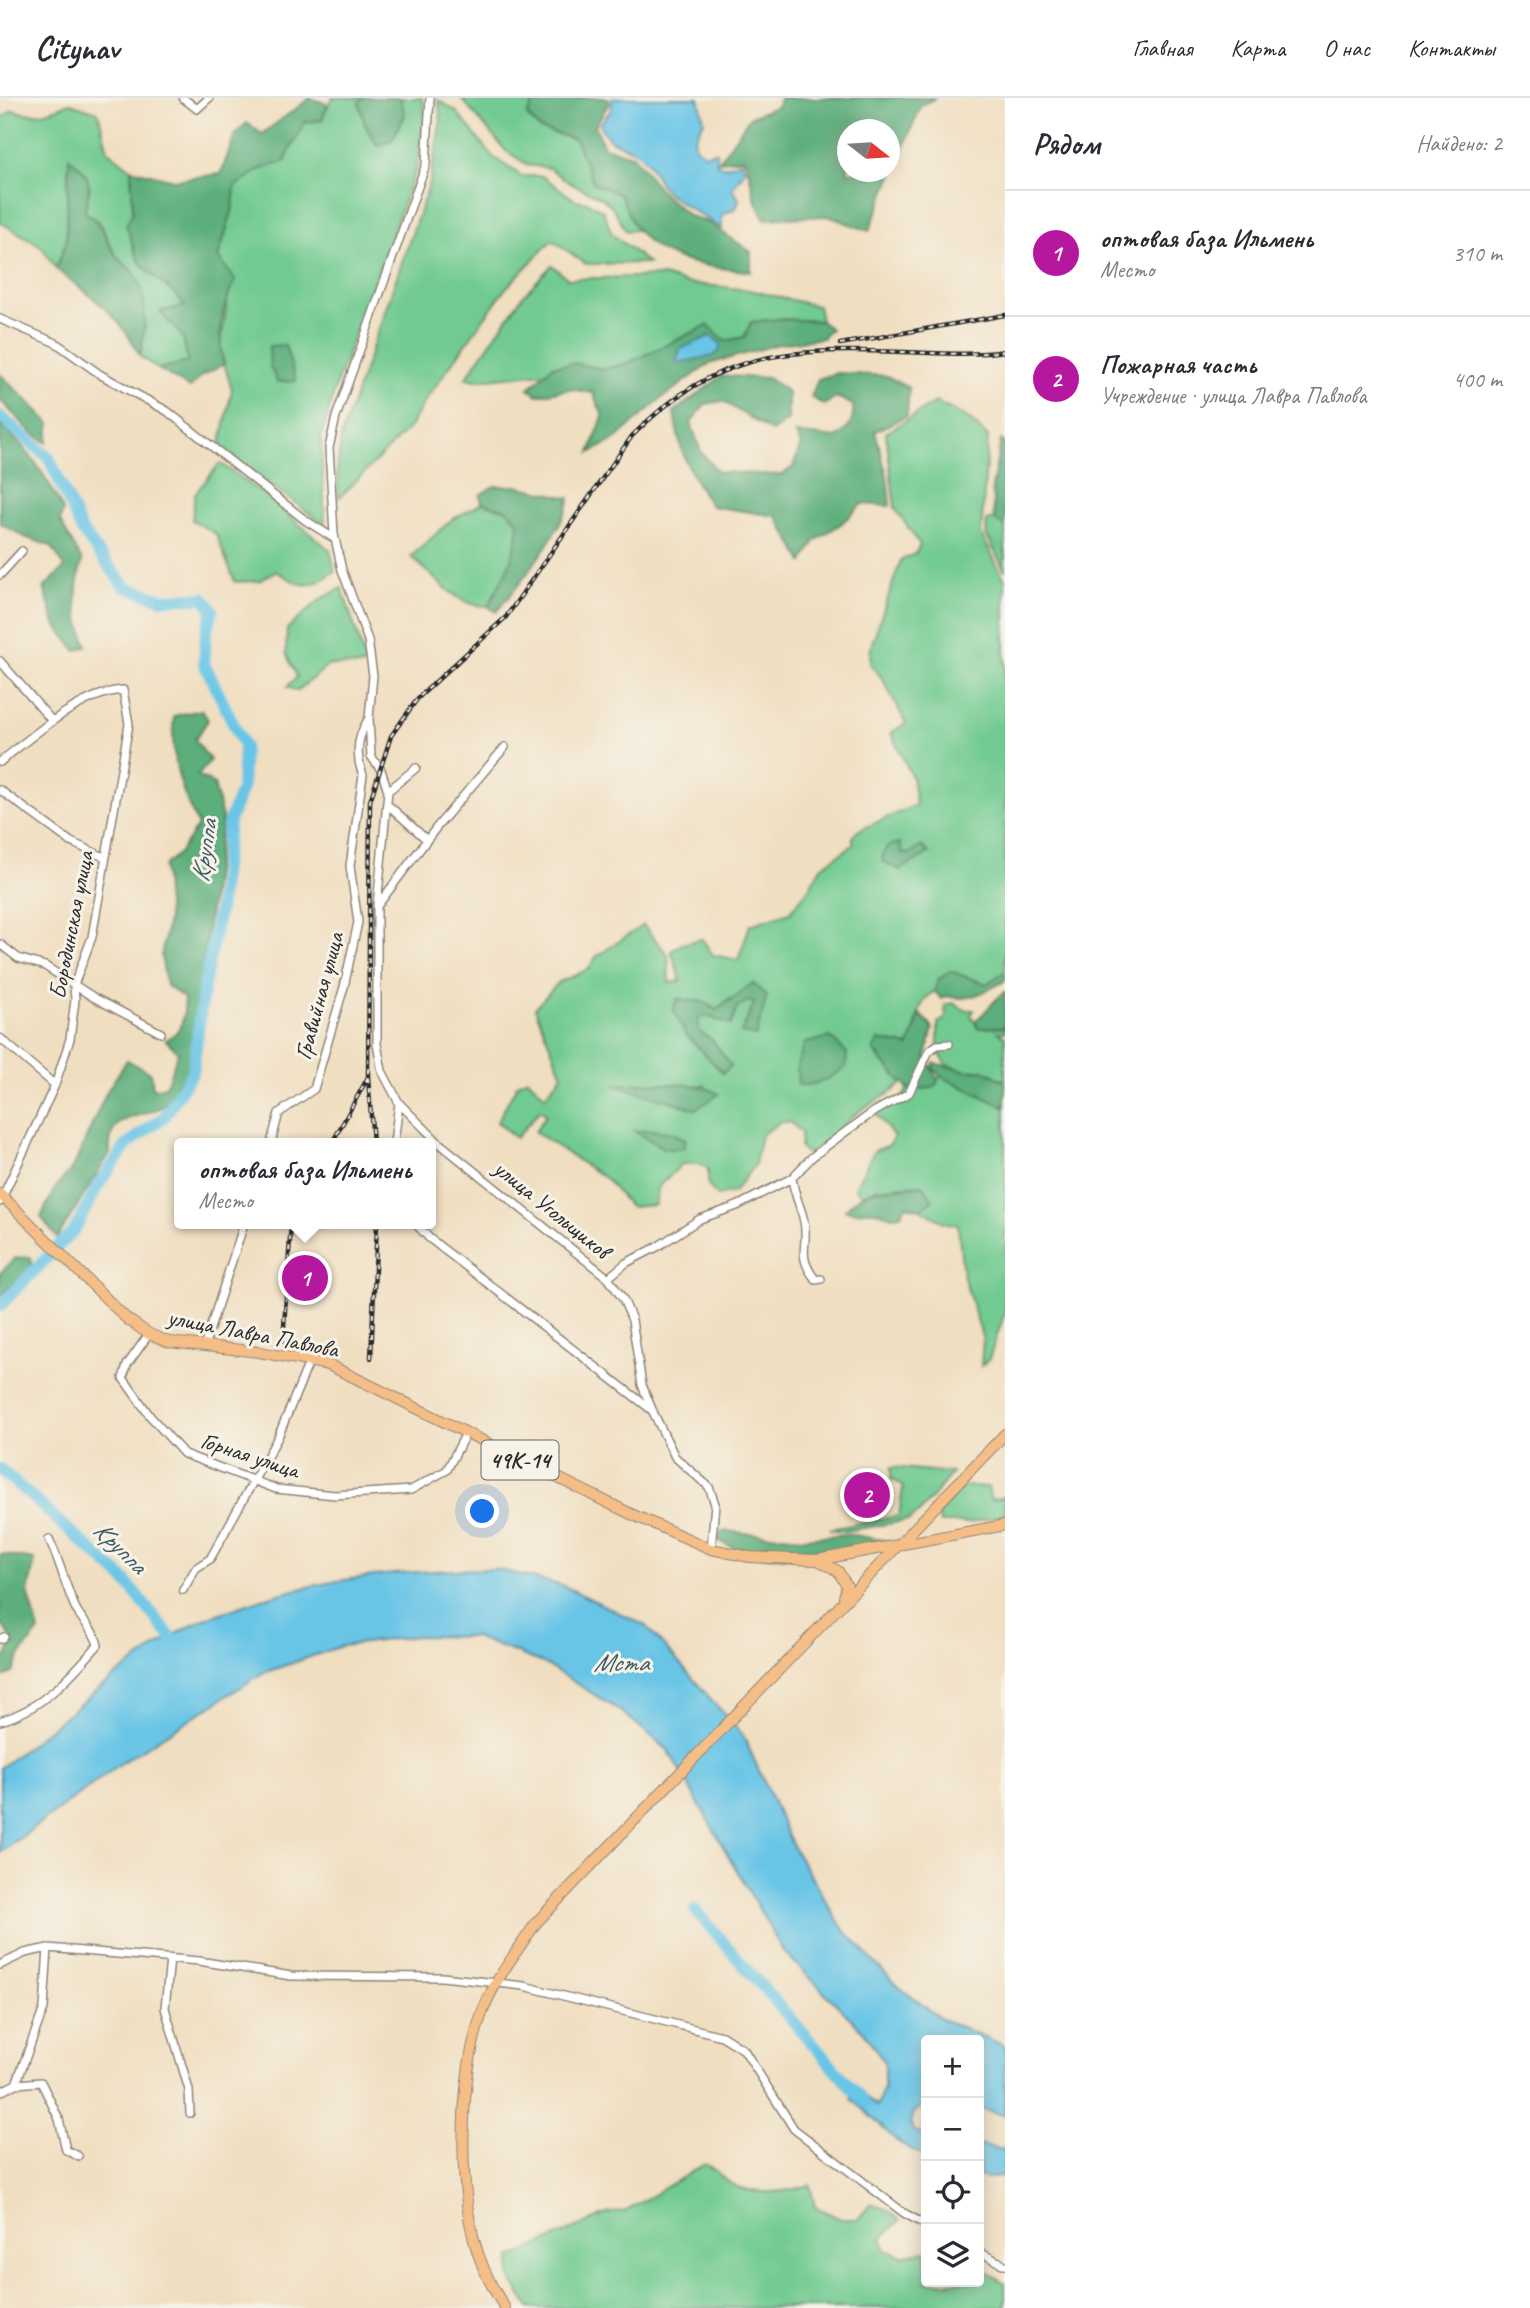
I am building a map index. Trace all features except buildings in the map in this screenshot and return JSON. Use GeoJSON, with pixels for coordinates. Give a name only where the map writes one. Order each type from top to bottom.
{"type":"FeatureCollection","features":[{"type":"Feature","properties":{"kind":"main road","name":"49К-14"},"geometry":{"type":"LineString","coordinates":[[1,1197],[127,1319],[149,1334]]}},
{"type":"Feature","properties":{"kind":"main road","name":"улица Лавра Павлова"},"geometry":{"type":"LineString","coordinates":[[149,1334],[169,1342],[310,1360],[365,1381],[631,1514],[711,1549],[750,1557],[817,1560],[1005,1525]]}},
{"type":"Feature","properties":{"kind":"main road"},"geometry":{"type":"LineString","coordinates":[[505,2308],[496,2294],[474,2241],[465,2180],[470,2067],[481,2017],[494,1984],[536,1923],[665,1791],[757,1689],[1005,1434]]}},
{"type":"Feature","properties":{"kind":"main road"},"geometry":{"type":"LineString","coordinates":[[817,1560],[838,1571],[847,1586],[842,1601]]}},
{"type":"Feature","properties":{"kind":"street"},"geometry":{"type":"LineString","coordinates":[[183,98],[197,109],[209,98]]}},
{"type":"Feature","properties":{"kind":"street"},"geometry":{"type":"LineString","coordinates":[[416,768],[388,791],[371,756],[369,718],[373,676],[368,640],[352,602],[335,539],[329,448],[336,417],[426,164],[429,98]]}},
{"type":"Feature","properties":{"kind":"street"},"geometry":{"type":"LineString","coordinates":[[0,319],[38,333],[101,375],[167,411],[305,520],[335,539]]}},
{"type":"Feature","properties":{"kind":"street"},"geometry":{"type":"LineString","coordinates":[[0,575],[22,551]]}},
{"type":"Feature","properties":{"kind":"street"},"geometry":{"type":"LineString","coordinates":[[0,661],[52,721],[0,762]]}},
{"type":"Feature","properties":{"kind":"street","name":"Бородинская улица"},"geometry":{"type":"LineString","coordinates":[[1,1197],[55,1085],[70,1039],[75,1000],[74,985],[92,937],[129,724],[123,690],[107,691],[52,721]]}},
{"type":"Feature","properties":{"kind":"street","name":"Гравийная улица"},"geometry":{"type":"LineString","coordinates":[[272,1138],[279,1113],[314,1089],[344,987],[358,922],[351,866],[363,775],[357,761],[360,732],[369,718]]}},
{"type":"Feature","properties":{"kind":"street"},"geometry":{"type":"LineString","coordinates":[[377,905],[505,747]]}},
{"type":"Feature","properties":{"kind":"street"},"geometry":{"type":"LineString","coordinates":[[0,790],[71,842],[104,857]]}},
{"type":"Feature","properties":{"kind":"street","name":"улица Угольщиков"},"geometry":{"type":"LineString","coordinates":[[388,791],[377,905],[377,1044],[382,1071],[400,1103],[434,1138]]}},
{"type":"Feature","properties":{"kind":"street"},"geometry":{"type":"LineString","coordinates":[[387,804],[427,840]]}},
{"type":"Feature","properties":{"kind":"street"},"geometry":{"type":"LineString","coordinates":[[0,944],[18,958],[45,966],[161,1033]]}},
{"type":"Feature","properties":{"kind":"street"},"geometry":{"type":"LineString","coordinates":[[0,1038],[55,1085]]}},
{"type":"Feature","properties":{"kind":"street"},"geometry":{"type":"LineString","coordinates":[[608,1278],[626,1263],[657,1248],[700,1219],[737,1206],[792,1178],[812,1157],[848,1130],[875,1111],[909,1093],[929,1051],[937,1045],[948,1044]]}},
{"type":"Feature","properties":{"kind":"street"},"geometry":{"type":"LineString","coordinates":[[395,1138],[400,1103]]}},
{"type":"Feature","properties":{"kind":"street","name":"улица Угольщиков"},"geometry":{"type":"LineString","coordinates":[[436,1140],[608,1278],[623,1298],[632,1320],[642,1385],[653,1412],[675,1457],[709,1488],[715,1504],[711,1549]]}},
{"type":"Feature","properties":{"kind":"street"},"geometry":{"type":"LineString","coordinates":[[792,1178],[794,1194],[804,1220],[804,1266],[816,1280],[821,1279]]}},
{"type":"Feature","properties":{"kind":"street"},"geometry":{"type":"LineString","coordinates":[[783,1184],[794,1194]]}},
{"type":"Feature","properties":{"kind":"street"},"geometry":{"type":"LineString","coordinates":[[204,1347],[242,1229]]}},
{"type":"Feature","properties":{"kind":"street"},"geometry":{"type":"LineString","coordinates":[[421,1229],[653,1412]]}},
{"type":"Feature","properties":{"kind":"street","name":"Горная улица"},"geometry":{"type":"LineString","coordinates":[[149,1334],[127,1365],[123,1378],[150,1416],[184,1454],[276,1489],[335,1495],[411,1490],[447,1470],[466,1433]]}},
{"type":"Feature","properties":{"kind":"street"},"geometry":{"type":"LineString","coordinates":[[183,1590],[197,1568],[210,1559],[278,1437],[310,1360]]}},
{"type":"Feature","properties":{"kind":"street"},"geometry":{"type":"LineString","coordinates":[[0,1720],[32,1708],[98,1645],[96,1637],[75,1609],[62,1565],[49,1539]]}},
{"type":"Feature","properties":{"kind":"street"},"geometry":{"type":"LineString","coordinates":[[0,1965],[25,1953],[48,1948],[170,1959],[291,1976],[442,1977],[524,1986],[722,2036],[744,2050],[794,2129],[904,2213],[924,2224]]}},
{"type":"Feature","properties":{"kind":"street"},"geometry":{"type":"LineString","coordinates":[[16,2084],[44,2008],[48,1948]]}},
{"type":"Feature","properties":{"kind":"street"},"geometry":{"type":"LineString","coordinates":[[170,1959],[165,2008],[189,2090],[190,2113]]}},
{"type":"Feature","properties":{"kind":"street"},"geometry":{"type":"LineString","coordinates":[[0,2090],[16,2084],[41,2082],[60,2119],[66,2150],[78,2156]]}},
{"type":"Feature","properties":{"kind":"street"},"geometry":{"type":"LineString","coordinates":[[984,2254],[1005,2265]]}},
{"type":"Feature","properties":{"kind":"green space"},"geometry":{"type":"Polygon","coordinates":[[[310,98],[328,104],[322,120],[304,122],[286,161],[261,169],[235,186],[233,208],[218,257],[236,281],[227,299],[222,321],[224,364],[202,376],[190,388],[158,369],[188,362],[183,337],[160,312],[185,306],[145,268],[136,254],[126,225],[133,212],[131,169],[174,180],[221,174],[235,134],[247,123],[262,134],[310,98]]]}},
{"type":"Feature","properties":{"kind":"green space"},"geometry":{"type":"Polygon","coordinates":[[[332,98],[363,98],[359,102],[365,125],[378,145],[392,140],[405,115],[400,98],[422,98],[425,111],[417,167],[337,382],[321,438],[325,525],[220,447],[232,390],[220,350],[229,290],[218,258],[233,208],[235,186],[261,169],[286,161],[303,122],[321,120],[332,98]]]}},
{"type":"Feature","properties":{"kind":"green space"},"geometry":{"type":"Polygon","coordinates":[[[363,98],[400,98],[405,115],[392,140],[378,146],[365,125],[359,102],[363,98]]]}},
{"type":"Feature","properties":{"kind":"green space"},"geometry":{"type":"Polygon","coordinates":[[[461,98],[536,98],[527,116],[540,129],[575,139],[582,154],[620,194],[637,230],[626,231],[614,209],[602,198],[568,182],[549,168],[528,165],[506,151],[461,98]]]}},
{"type":"Feature","properties":{"kind":"green space"},"geometry":{"type":"Polygon","coordinates":[[[536,98],[608,98],[609,103],[595,126],[604,147],[633,155],[663,194],[689,216],[709,223],[751,252],[751,272],[688,262],[659,250],[634,224],[620,194],[594,184],[575,139],[540,129],[527,115],[536,98]]]}},
{"type":"Feature","properties":{"kind":"green space"},"geometry":{"type":"Polygon","coordinates":[[[780,98],[935,98],[921,106],[900,156],[900,119],[837,119],[837,182],[889,182],[869,231],[828,216],[765,219],[754,196],[744,158],[719,161],[750,117],[778,106],[780,98]]]}},
{"type":"Feature","properties":{"kind":"green space"},"geometry":{"type":"Polygon","coordinates":[[[438,100],[456,111],[493,157],[522,176],[542,176],[575,200],[587,202],[603,211],[612,234],[648,263],[586,264],[552,240],[505,289],[425,401],[410,427],[339,498],[337,468],[342,434],[430,182],[441,120],[438,100]]]}},
{"type":"Feature","properties":{"kind":"green space"},"geometry":{"type":"Polygon","coordinates":[[[70,103],[98,112],[108,151],[131,169],[133,212],[126,225],[140,262],[185,306],[161,311],[183,337],[188,362],[158,369],[140,356],[145,326],[134,273],[115,255],[100,222],[84,212],[90,187],[68,170],[66,242],[56,269],[41,246],[0,222],[0,119],[13,110],[28,114],[42,113],[70,103]]]}},
{"type":"Feature","properties":{"kind":"green space"},"geometry":{"type":"Polygon","coordinates":[[[69,158],[83,170],[88,181],[85,212],[97,222],[118,258],[133,272],[140,284],[145,314],[140,356],[114,317],[56,269],[66,242],[69,158]]]}},
{"type":"Feature","properties":{"kind":"green space"},"geometry":{"type":"Polygon","coordinates":[[[552,265],[568,279],[663,276],[685,283],[749,290],[818,306],[821,321],[777,319],[744,337],[725,341],[679,339],[626,364],[603,369],[573,363],[553,366],[545,373],[477,380],[466,378],[522,297],[552,265]]]}},
{"type":"Feature","properties":{"kind":"green space"},"geometry":{"type":"Polygon","coordinates":[[[777,319],[821,321],[831,329],[822,338],[779,344],[709,364],[658,401],[616,439],[590,453],[603,416],[593,393],[570,389],[538,395],[528,389],[553,366],[573,363],[603,369],[626,364],[708,325],[725,341],[744,337],[751,322],[777,319]]]}},
{"type":"Feature","properties":{"kind":"green space"},"geometry":{"type":"Polygon","coordinates":[[[285,345],[296,381],[277,382],[270,366],[269,346],[285,345]]]}},
{"type":"Feature","properties":{"kind":"green space"},"geometry":{"type":"Polygon","coordinates":[[[837,373],[887,376],[909,388],[907,416],[875,431],[887,476],[890,506],[862,504],[842,523],[815,541],[803,562],[776,516],[711,506],[686,461],[674,412],[722,376],[768,378],[788,392],[788,420],[772,432],[723,401],[705,404],[691,423],[701,452],[718,472],[781,475],[793,467],[801,444],[795,433],[836,438],[850,424],[853,405],[837,397],[824,405],[811,397],[818,379],[837,373]]]}},
{"type":"Feature","properties":{"kind":"green space"},"geometry":{"type":"Polygon","coordinates":[[[0,374],[50,423],[47,443],[33,434],[0,400],[0,374]]]}},
{"type":"Feature","properties":{"kind":"green space"},"geometry":{"type":"Polygon","coordinates":[[[936,402],[968,418],[988,437],[981,534],[1005,580],[1005,972],[986,984],[950,971],[938,980],[935,991],[924,1001],[909,1046],[878,1040],[874,1049],[903,1082],[856,1114],[808,1154],[800,1148],[801,1132],[790,1122],[780,1122],[761,1135],[755,1164],[734,1192],[717,1196],[708,1185],[708,1169],[700,1164],[682,1164],[659,1186],[655,1205],[630,1207],[606,1179],[535,1132],[546,1115],[540,1110],[516,1138],[497,1122],[517,1085],[527,1078],[545,1096],[562,1075],[535,1008],[559,982],[589,969],[596,957],[643,925],[668,955],[669,983],[681,981],[671,951],[682,944],[702,939],[713,955],[738,960],[750,925],[790,912],[808,890],[821,867],[853,845],[853,836],[857,831],[916,805],[912,777],[891,733],[906,723],[882,678],[870,664],[871,646],[901,560],[915,554],[920,545],[895,508],[886,433],[936,402]],[[767,996],[728,999],[717,1010],[703,1002],[677,999],[723,1073],[731,1066],[713,1041],[699,1031],[698,1018],[737,1008],[749,1000],[755,1003],[767,996]],[[644,1083],[618,1085],[695,1109],[705,1085],[683,1087],[644,1083]]]}},
{"type":"Feature","properties":{"kind":"green space"},"geometry":{"type":"Polygon","coordinates":[[[0,425],[29,454],[44,475],[63,510],[60,521],[82,561],[77,584],[77,604],[87,646],[76,651],[55,624],[44,588],[65,567],[51,546],[25,537],[0,523],[0,425]]]}},
{"type":"Feature","properties":{"kind":"green space"},"geometry":{"type":"Polygon","coordinates":[[[1001,440],[1005,443],[1005,527],[994,519],[992,487],[1001,440]]]}},
{"type":"Feature","properties":{"kind":"green space"},"geometry":{"type":"Polygon","coordinates":[[[220,463],[261,492],[330,550],[335,571],[312,584],[293,581],[276,571],[259,581],[235,582],[216,534],[192,520],[195,494],[220,463]]]}},
{"type":"Feature","properties":{"kind":"green space"},"geometry":{"type":"Polygon","coordinates":[[[494,486],[516,486],[570,498],[566,511],[549,541],[496,612],[488,606],[512,556],[519,523],[507,510],[482,503],[480,495],[494,486]]]}},
{"type":"Feature","properties":{"kind":"green space"},"geometry":{"type":"Polygon","coordinates":[[[482,503],[507,510],[519,522],[512,556],[488,606],[466,602],[456,596],[411,557],[451,520],[482,503]]]}},
{"type":"Feature","properties":{"kind":"green space"},"geometry":{"type":"Polygon","coordinates":[[[994,519],[1005,527],[1005,571],[986,534],[987,521],[994,519]]]}},
{"type":"Feature","properties":{"kind":"green space"},"geometry":{"type":"Polygon","coordinates":[[[342,588],[366,662],[361,666],[329,665],[297,691],[287,687],[297,677],[286,653],[287,629],[321,599],[342,588]]]}},
{"type":"Feature","properties":{"kind":"green space"},"geometry":{"type":"Polygon","coordinates":[[[202,710],[208,720],[195,740],[210,760],[198,776],[214,784],[222,818],[189,1070],[174,1096],[162,1107],[121,1122],[115,1128],[110,1153],[57,1238],[41,1217],[54,1190],[74,1166],[106,1093],[127,1060],[151,1073],[153,1089],[166,1086],[178,1052],[166,1040],[180,1027],[184,998],[166,985],[161,956],[168,919],[164,866],[180,852],[198,825],[186,799],[175,759],[174,716],[202,710]]]}},
{"type":"Feature","properties":{"kind":"green space"},"geometry":{"type":"Polygon","coordinates":[[[900,843],[902,853],[909,854],[922,846],[929,853],[900,870],[882,861],[887,848],[900,843]]]}},
{"type":"Feature","properties":{"kind":"green space"},"geometry":{"type":"Polygon","coordinates":[[[950,971],[986,984],[1005,972],[1005,981],[971,997],[947,996],[941,999],[935,991],[938,980],[950,971]]]}},
{"type":"Feature","properties":{"kind":"green space"},"geometry":{"type":"Polygon","coordinates":[[[753,983],[767,996],[756,1036],[741,1033],[754,1003],[749,1001],[737,1008],[731,1025],[707,1016],[698,1018],[699,1031],[713,1041],[731,1066],[723,1073],[686,1035],[673,1009],[677,999],[703,1002],[717,1010],[753,983]]]}},
{"type":"Feature","properties":{"kind":"green space"},"geometry":{"type":"Polygon","coordinates":[[[1005,992],[1005,1027],[977,1028],[976,1020],[1005,992]]]}},
{"type":"Feature","properties":{"kind":"green space"},"geometry":{"type":"Polygon","coordinates":[[[953,1003],[965,1010],[974,1010],[971,1015],[978,1028],[1005,1027],[1005,1032],[998,1032],[1005,1037],[1005,1081],[983,1070],[967,1071],[947,1065],[938,1051],[938,1023],[946,1018],[945,1005],[953,1003]]]}},
{"type":"Feature","properties":{"kind":"green space"},"geometry":{"type":"Polygon","coordinates":[[[920,1014],[933,1028],[926,1057],[938,1081],[933,1088],[908,1089],[874,1049],[878,1040],[909,1046],[920,1014]]]}},
{"type":"Feature","properties":{"kind":"green space"},"geometry":{"type":"Polygon","coordinates":[[[830,1037],[847,1053],[846,1067],[824,1081],[798,1085],[797,1065],[805,1043],[830,1037]]]}},
{"type":"Feature","properties":{"kind":"green space"},"geometry":{"type":"Polygon","coordinates":[[[934,1063],[967,1071],[983,1070],[1005,1081],[1005,1107],[940,1076],[933,1068],[934,1063]]]}},
{"type":"Feature","properties":{"kind":"green space"},"geometry":{"type":"Polygon","coordinates":[[[940,1076],[1005,1107],[1005,1312],[989,1359],[981,1366],[983,1340],[963,1274],[958,1225],[943,1222],[920,1209],[933,1200],[923,1185],[877,1188],[863,1195],[855,1188],[874,1151],[890,1145],[894,1137],[876,1114],[901,1100],[908,1089],[933,1088],[940,1076]]]}},
{"type":"Feature","properties":{"kind":"green space"},"geometry":{"type":"Polygon","coordinates":[[[615,1085],[693,1085],[719,1094],[696,1109],[615,1085]]]}},
{"type":"Feature","properties":{"kind":"green space"},"geometry":{"type":"Polygon","coordinates":[[[634,1131],[672,1133],[686,1139],[683,1149],[665,1149],[634,1131]]]}},
{"type":"Feature","properties":{"kind":"green space"},"geometry":{"type":"Polygon","coordinates":[[[923,1185],[933,1200],[920,1209],[905,1206],[902,1214],[894,1216],[874,1211],[845,1210],[854,1201],[872,1191],[923,1185]]]}},
{"type":"Feature","properties":{"kind":"green space"},"geometry":{"type":"Polygon","coordinates":[[[31,1257],[32,1268],[0,1296],[0,1273],[16,1258],[31,1257]]]}},
{"type":"Feature","properties":{"kind":"green space"},"geometry":{"type":"Polygon","coordinates":[[[891,1467],[952,1473],[921,1511],[909,1520],[845,1531],[830,1529],[899,1516],[903,1487],[891,1479],[891,1467]]]}},
{"type":"Feature","properties":{"kind":"green space"},"geometry":{"type":"Polygon","coordinates":[[[963,1486],[988,1487],[991,1500],[1005,1497],[1005,1515],[970,1523],[940,1523],[938,1514],[963,1486]]]}},
{"type":"Feature","properties":{"kind":"green space"},"geometry":{"type":"Polygon","coordinates":[[[723,1531],[804,1538],[848,1534],[888,1541],[821,1554],[766,1556],[731,1547],[716,1538],[723,1531]]]}},
{"type":"Feature","properties":{"kind":"green space"},"geometry":{"type":"Polygon","coordinates":[[[0,1554],[35,1560],[28,1592],[39,1631],[20,1655],[13,1673],[0,1678],[0,1664],[8,1655],[12,1638],[0,1623],[0,1554]]]}},
{"type":"Feature","properties":{"kind":"green space"},"geometry":{"type":"Polygon","coordinates":[[[705,2164],[733,2185],[746,2190],[773,2192],[810,2185],[815,2207],[841,2219],[858,2219],[871,2204],[886,2209],[900,2220],[882,2238],[886,2250],[902,2256],[921,2252],[921,2287],[984,2287],[984,2270],[1005,2283],[1005,2308],[529,2308],[510,2278],[511,2258],[606,2214],[626,2211],[705,2164]]]}},
{"type":"Feature","properties":{"kind":"water"},"geometry":{"type":"Polygon","coordinates":[[[612,98],[699,98],[704,121],[694,139],[696,148],[705,154],[717,152],[717,164],[725,167],[742,161],[745,170],[732,189],[739,199],[736,208],[722,215],[722,229],[667,192],[642,156],[606,136],[600,124],[611,110],[612,98]]]}},
{"type":"Feature","properties":{"kind":"water"},"geometry":{"type":"Polygon","coordinates":[[[710,336],[720,343],[720,350],[713,356],[676,363],[680,349],[710,336]]]}},
{"type":"Feature","properties":{"kind":"water","name":"Мста"},"geometry":{"type":"Polygon","coordinates":[[[496,1569],[564,1586],[646,1626],[743,1735],[794,1849],[843,1929],[895,1984],[940,2018],[979,2035],[921,2035],[921,2107],[915,2111],[910,2123],[914,2131],[921,2133],[921,2154],[898,2142],[852,2099],[853,2086],[877,2106],[884,2087],[884,2062],[864,2032],[783,1951],[668,1750],[622,1712],[543,1663],[474,1637],[416,1636],[342,1646],[263,1673],[124,1761],[0,1853],[0,1768],[144,1655],[196,1623],[267,1597],[331,1582],[430,1571],[496,1569]]]}},
{"type":"Feature","properties":{"kind":"water","name":"Мста"},"geometry":{"type":"Polygon","coordinates":[[[984,2037],[1005,2046],[1005,2115],[984,2110],[984,2037]]]}},
{"type":"Feature","properties":{"kind":"water"},"geometry":{"type":"Polygon","coordinates":[[[984,2146],[1005,2150],[1005,2175],[984,2178],[984,2146]]]}},
{"type":"Feature","properties":{"kind":"waterway","name":"Круппа"},"geometry":{"type":"LineString","coordinates":[[0,416],[49,458],[82,531],[125,587],[162,599],[204,598],[213,610],[206,634],[204,663],[244,746],[242,788],[229,821],[219,911],[203,992],[193,1071],[165,1116],[127,1145],[99,1184],[75,1229],[0,1306]]}},
{"type":"Feature","properties":{"kind":"waterway","name":"Круппа"},"geometry":{"type":"LineString","coordinates":[[0,1469],[124,1579],[182,1651]]}},
{"type":"Feature","properties":{"kind":"waterway"},"geometry":{"type":"LineString","coordinates":[[695,1910],[863,2101]]}},
{"type":"Feature","properties":{"kind":"railway"},"geometry":{"type":"LineString","coordinates":[[840,344],[1005,315]]}},
{"type":"Feature","properties":{"kind":"railway"},"geometry":{"type":"LineString","coordinates":[[373,1138],[368,1077],[370,801],[391,736],[418,698],[506,617],[632,436],[663,408],[694,386],[756,360],[789,354],[824,351],[967,354],[1005,351]]}},
{"type":"Feature","properties":{"kind":"railway"},"geometry":{"type":"LineString","coordinates":[[335,1138],[368,1077]]}},
{"type":"Feature","properties":{"kind":"railway"},"geometry":{"type":"LineString","coordinates":[[283,1341],[291,1229]]}},
{"type":"Feature","properties":{"kind":"railway"},"geometry":{"type":"LineString","coordinates":[[371,1358],[377,1229]]}},
{"type":"Feature","properties":{"kind":"place","name":"оптовая база Ильмень"},"geometry":{"type":"Point","coordinates":[305,1278]}},
{"type":"Feature","properties":{"kind":"place","name":"Пожарная часть"},"geometry":{"type":"Point","coordinates":[867,1495]}}]}
